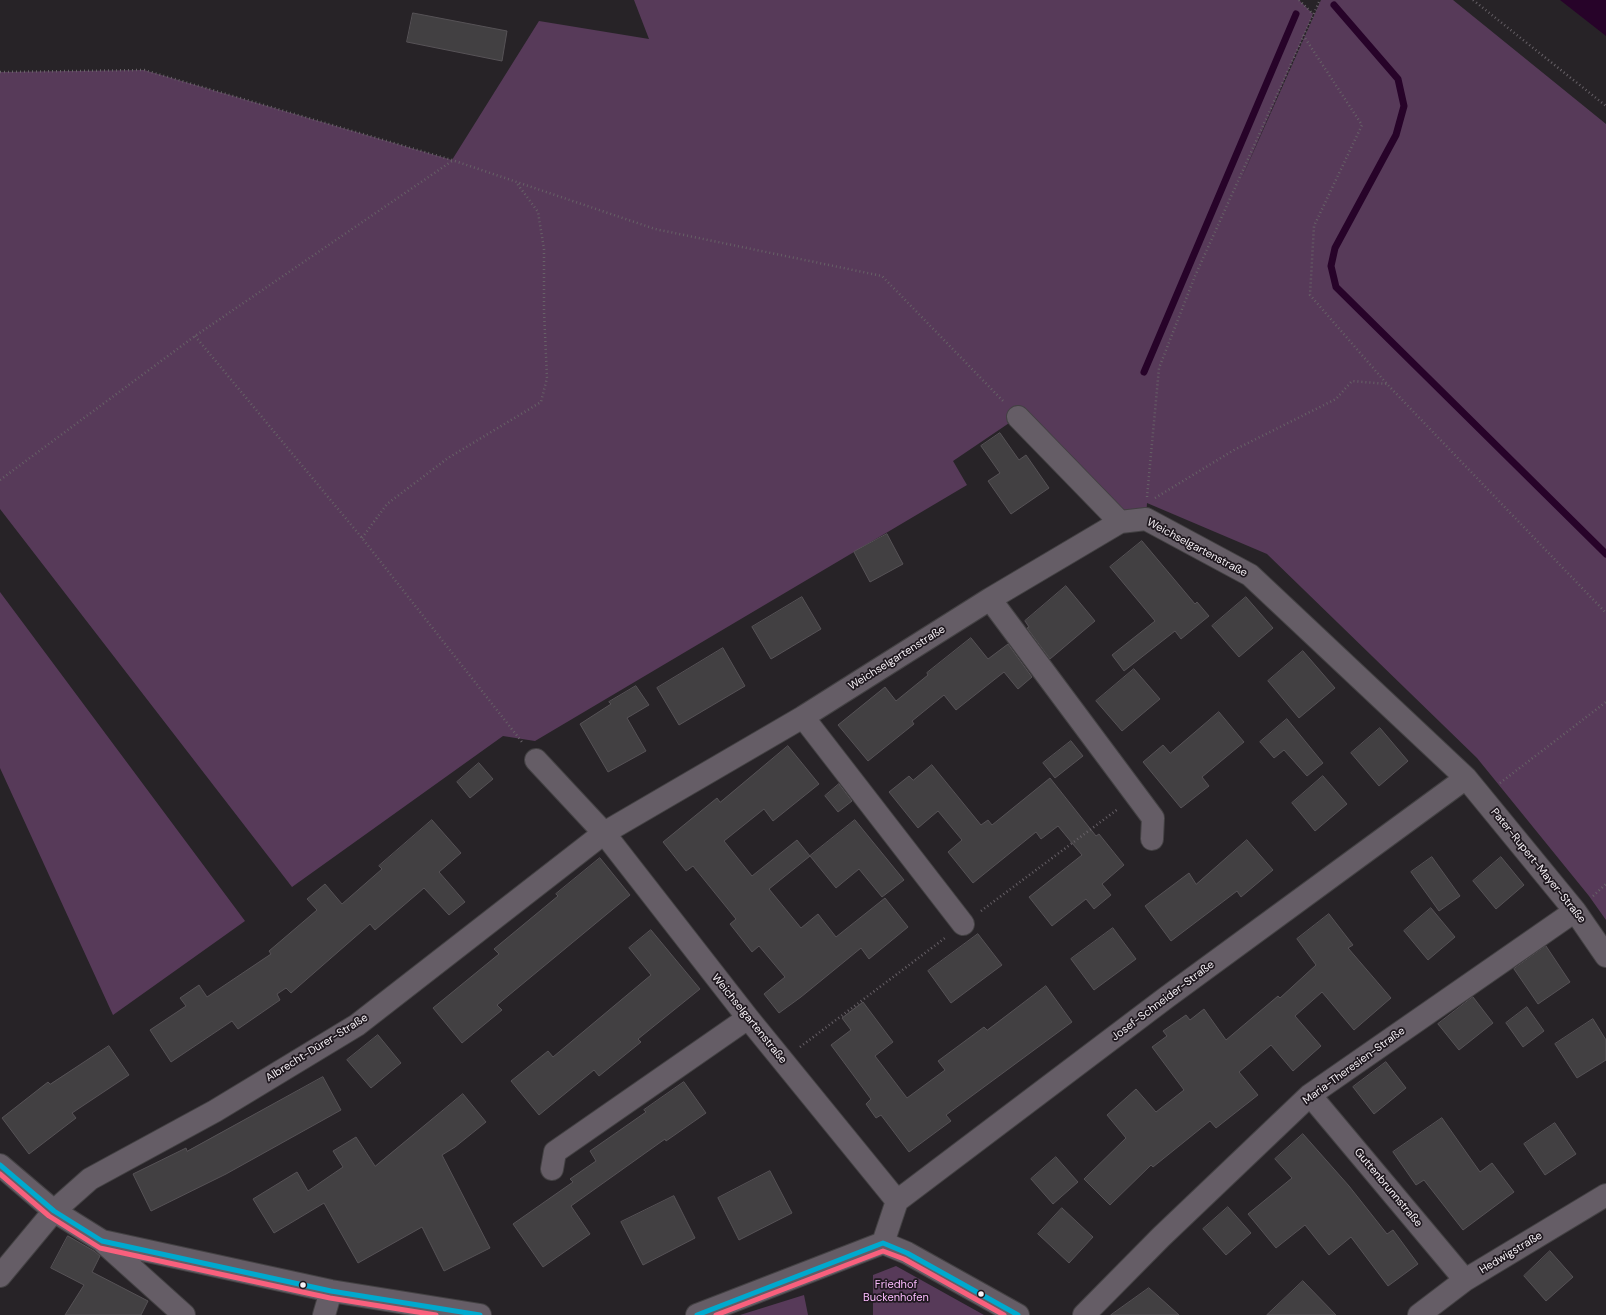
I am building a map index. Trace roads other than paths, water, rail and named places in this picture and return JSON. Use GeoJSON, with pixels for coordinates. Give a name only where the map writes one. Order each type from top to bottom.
{"type":"FeatureCollection","features":[{"type":"Feature","properties":{"kind":"street"},"geometry":{"type":"LineString","coordinates":[[1018,417],[1120,522]]}},
{"type":"Feature","properties":{"kind":"street","name":"Weichselgartenstraße"},"geometry":{"type":"LineString","coordinates":[[604,834],[803,717],[990,599],[1120,522],[1146,511],[1250,575],[1466,778]]}},
{"type":"Feature","properties":{"kind":"street"},"geometry":{"type":"LineString","coordinates":[[990,599],[1136,796],[1154,818],[1152,839]]}},
{"type":"Feature","properties":{"kind":"street"},"geometry":{"type":"LineString","coordinates":[[803,717],[963,924]]}},
{"type":"Feature","properties":{"kind":"street","name":"Weichselgartenstraße"},"geometry":{"type":"LineString","coordinates":[[536,760],[604,834],[748,1018],[897,1201]]}},
{"type":"Feature","properties":{"kind":"street","name":"Pater-Rupert-Mayer-Straße"},"geometry":{"type":"LineString","coordinates":[[1466,778],[1575,910],[1606,956]]}},
{"type":"Feature","properties":{"kind":"street","name":"Josef-Schneider-Straße"},"geometry":{"type":"LineString","coordinates":[[897,1201],[1167,997],[1466,778]]}},
{"type":"Feature","properties":{"kind":"street","name":"Albrecht-Dürer-Straße"},"geometry":{"type":"LineString","coordinates":[[0,1276],[54,1211],[90,1179],[215,1111],[357,1025],[604,834]]}},
{"type":"Feature","properties":{"kind":"street","name":"Maria-Theresien-Straße"},"geometry":{"type":"LineString","coordinates":[[1084,1315],[1161,1236],[1310,1095],[1575,910]]}},
{"type":"Feature","properties":{"kind":"street"},"geometry":{"type":"LineString","coordinates":[[552,1169],[555,1152],[748,1018]]}},
{"type":"Feature","properties":{"kind":"street","name":"Guttenbrunnstraße"},"geometry":{"type":"LineString","coordinates":[[1310,1095],[1465,1280]]}},
{"type":"Feature","properties":{"kind":"street"},"geometry":{"type":"LineString","coordinates":[[0,1164],[54,1211],[102,1241],[184,1315]]}},
{"type":"Feature","properties":{"kind":"street","name":"Hedwigstraße"},"geometry":{"type":"LineString","coordinates":[[1419,1315],[1465,1280],[1606,1195]]}},
{"type":"Feature","properties":{"kind":"street"},"geometry":{"type":"LineString","coordinates":[[883,1243],[897,1201]]}},
{"type":"Feature","properties":{"kind":"street"},"geometry":{"type":"LineString","coordinates":[[102,1241],[331,1291],[480,1315]]}},
{"type":"Feature","properties":{"kind":"street"},"geometry":{"type":"LineString","coordinates":[[697,1315],[883,1243],[907,1253],[1018,1315]]}},
{"type":"Feature","properties":{"kind":"street"},"geometry":{"type":"LineString","coordinates":[[324,1315],[331,1291]]}},
{"type":"Feature","properties":{"kind":"waterway"},"geometry":{"type":"LineString","coordinates":[[1334,5],[1398,79],[1404,106],[1396,135],[1335,248],[1331,266],[1336,287],[1606,554]]}},
{"type":"Feature","properties":{"kind":"waterway"},"geometry":{"type":"LineString","coordinates":[[1144,372],[1296,14]]}},
{"type":"Feature","properties":{"kind":"park label","name":"Friedhof Buckenhofen"},"geometry":{"type":"Point","coordinates":[896,1291]}}]}
